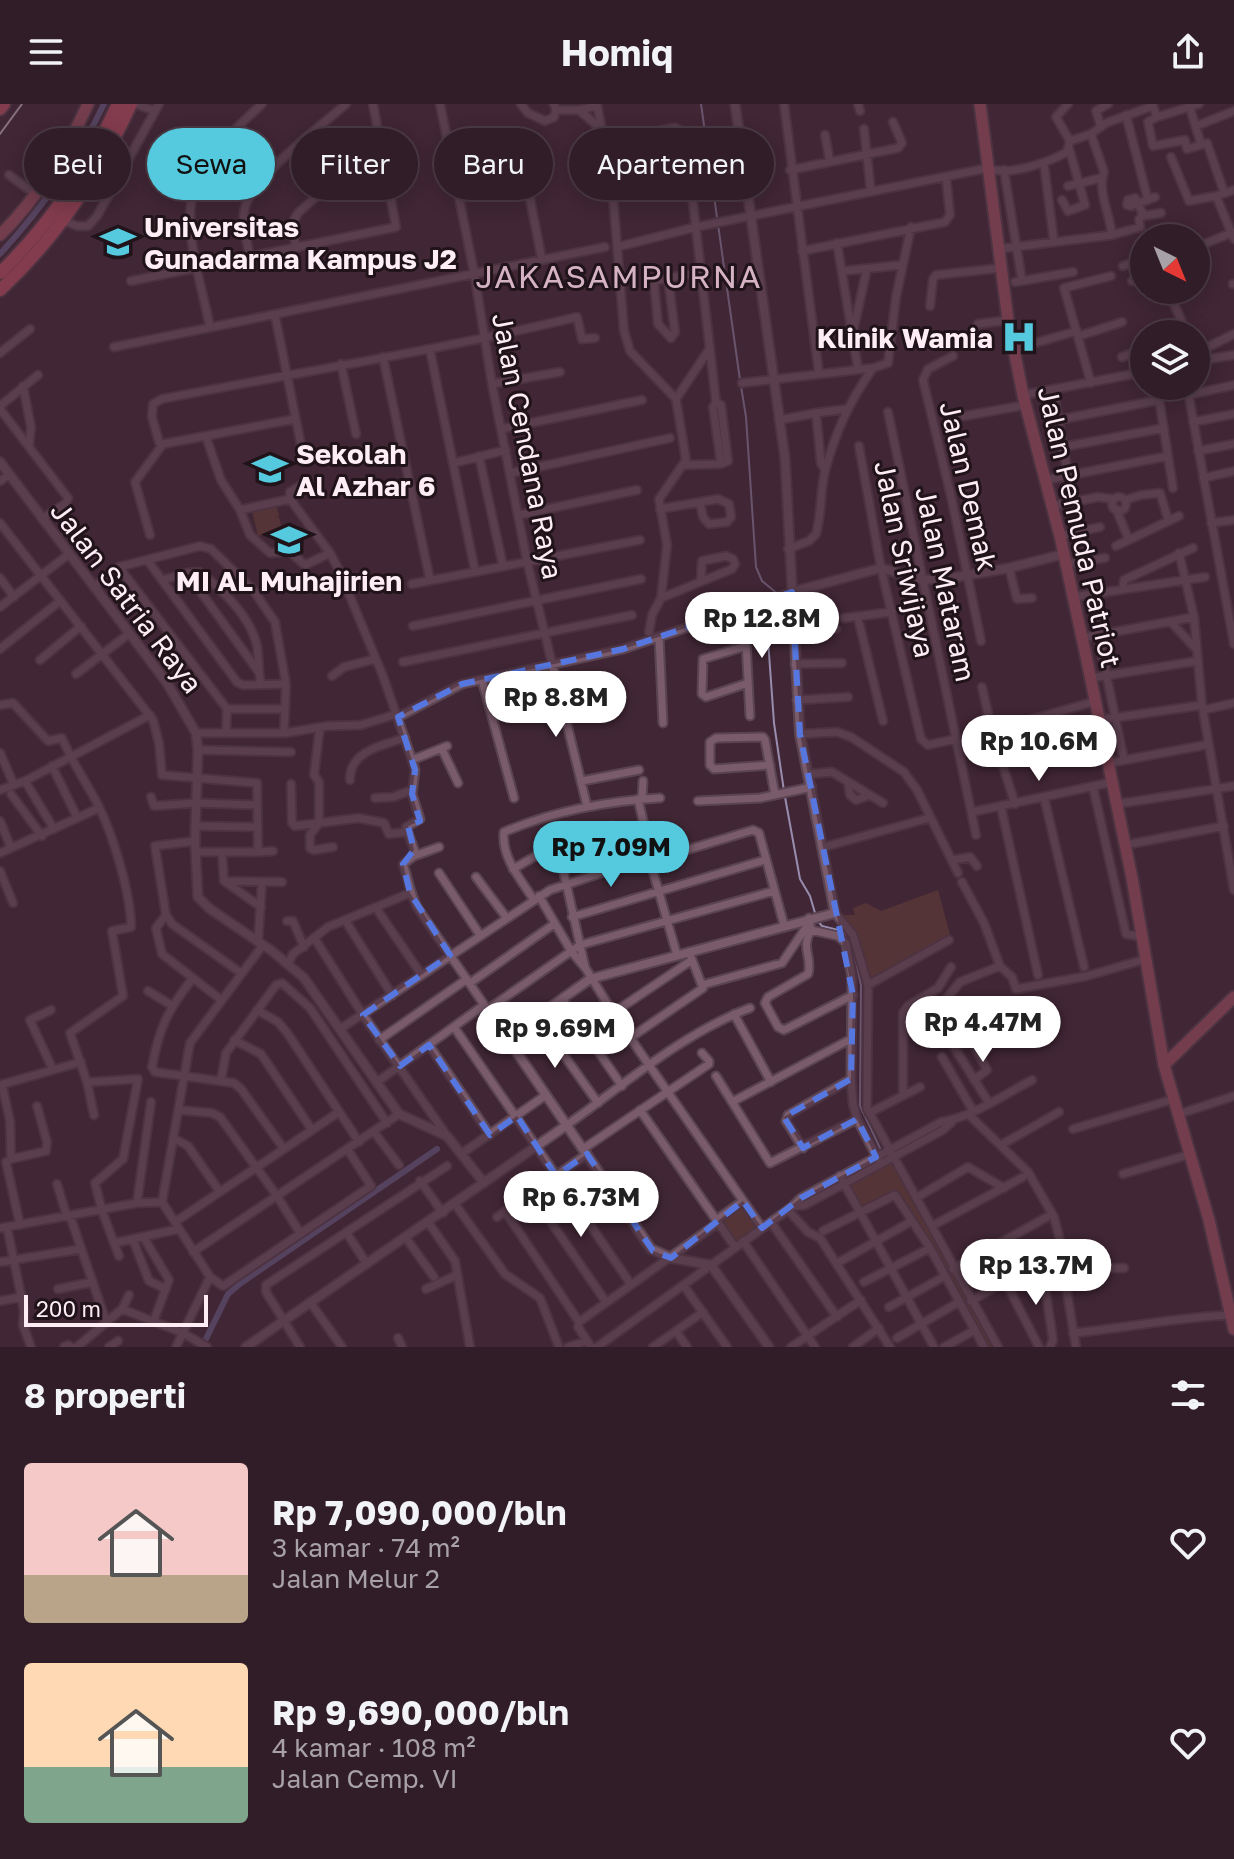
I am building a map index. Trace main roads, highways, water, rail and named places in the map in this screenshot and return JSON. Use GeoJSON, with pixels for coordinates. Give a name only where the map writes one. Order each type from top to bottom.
{"type":"FeatureCollection","features":[{"type":"Feature","properties":{"kind":"highway"},"geometry":{"type":"LineString","coordinates":[[0,109],[4,104]]}},
{"type":"Feature","properties":{"kind":"highway"},"geometry":{"type":"LineString","coordinates":[[0,273],[28,244],[73,185],[118,104]]}},
{"type":"Feature","properties":{"kind":"highway"},"geometry":{"type":"LineString","coordinates":[[0,291],[47,241],[80,197],[134,104]]}},
{"type":"Feature","properties":{"kind":"main road"},"geometry":{"type":"LineString","coordinates":[[0,235],[35,194],[63,153],[88,104]]}},
{"type":"Feature","properties":{"kind":"main road"},"geometry":{"type":"LineString","coordinates":[[0,291],[33,259],[65,221],[97,175],[134,104]]}},
{"type":"Feature","properties":{"kind":"main road","name":"Jalan Pemuda Patriot"},"geometry":{"type":"LineString","coordinates":[[980,104],[1008,320],[1024,400],[1060,536],[1096,701],[1143,937],[1164,1065],[1191,1154],[1233,1322]]}},
{"type":"Feature","properties":{"kind":"main road"},"geometry":{"type":"LineString","coordinates":[[1164,1065],[1234,997]]}},
{"type":"Feature","properties":{"kind":"waterway"},"geometry":{"type":"LineString","coordinates":[[0,254],[58,183],[104,104]]}},
{"type":"Feature","properties":{"kind":"waterway"},"geometry":{"type":"LineString","coordinates":[[701,104],[740,380]]}},
{"type":"Feature","properties":{"kind":"waterway"},"geometry":{"type":"LineString","coordinates":[[741,386],[746,417],[756,567],[762,581],[778,594]]}},
{"type":"Feature","properties":{"kind":"waterway"},"geometry":{"type":"LineString","coordinates":[[777,600],[767,626],[774,723],[784,791]]}},
{"type":"Feature","properties":{"kind":"waterway"},"geometry":{"type":"LineString","coordinates":[[785,797],[800,879],[815,913]]}},
{"type":"Feature","properties":{"kind":"waterway"},"geometry":{"type":"LineString","coordinates":[[817,920],[822,926],[848,936],[852,943],[861,985],[860,1106],[880,1148]]}},
{"type":"Feature","properties":{"kind":"waterway"},"geometry":{"type":"LineString","coordinates":[[202,1347],[228,1294],[241,1283],[437,1149]]}},
{"type":"Feature","properties":{"kind":"tram line"},"geometry":{"type":"LineString","coordinates":[[0,134],[22,104]]}},
{"type":"Feature","properties":{"kind":"place","name":"Universitas Gunadarma Kampus J2"},"geometry":{"type":"Point","coordinates":[118,242]}},
{"type":"Feature","properties":{"kind":"place","name":"Klinik Wamia"},"geometry":{"type":"Point","coordinates":[1019,337]}},
{"type":"Feature","properties":{"kind":"place","name":"Sekolah Al Azhar 6"},"geometry":{"type":"Point","coordinates":[270,469]}},
{"type":"Feature","properties":{"kind":"place","name":"MI AL Muhajirien"},"geometry":{"type":"Point","coordinates":[289,540]}},
{"type":"Feature","properties":{"kind":"district","name":"JAKASAMPURNA"},"geometry":{"type":"Point","coordinates":[619,276]}}]}
